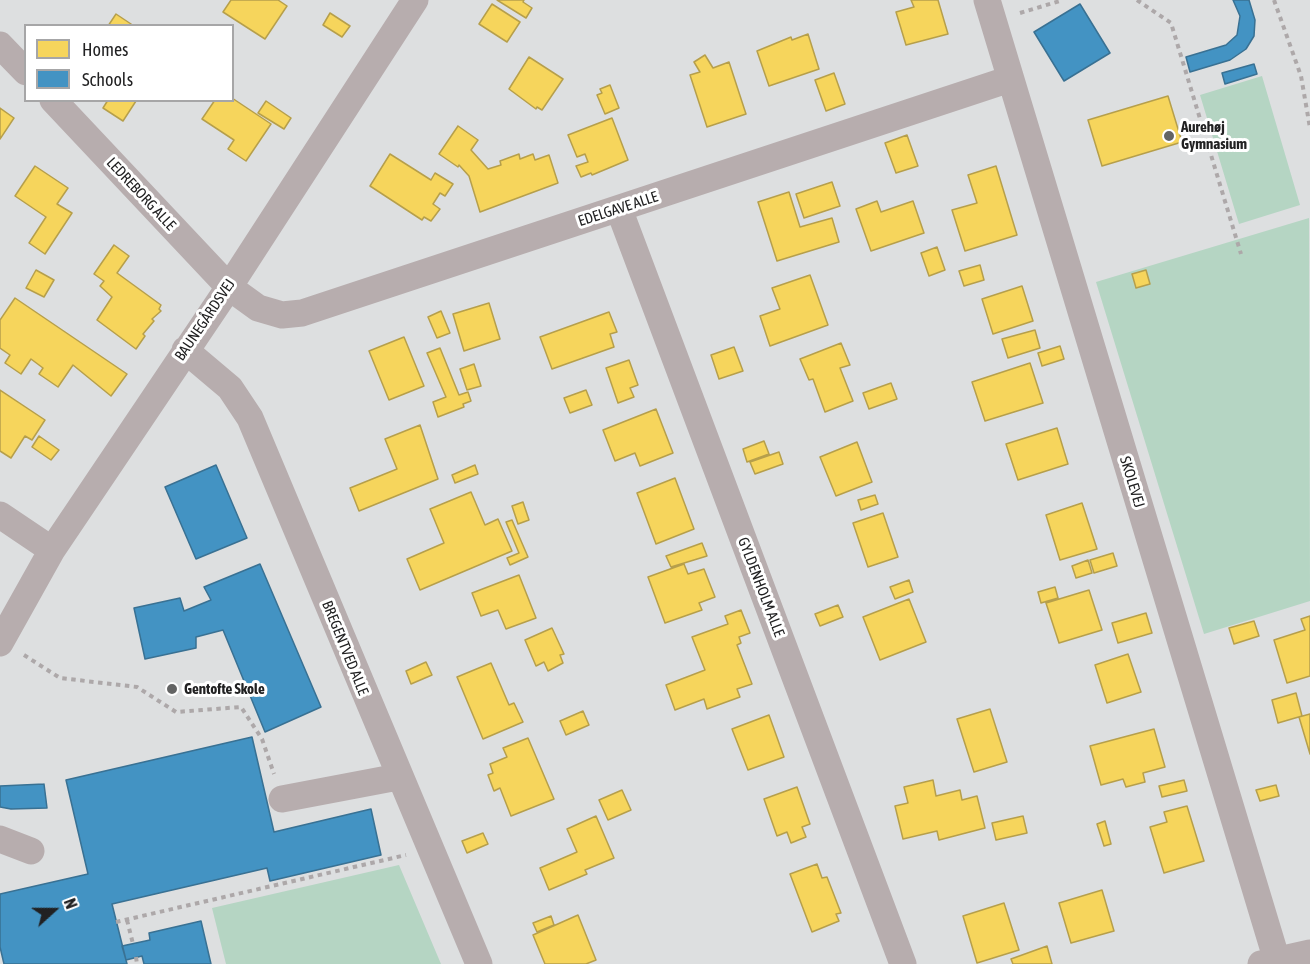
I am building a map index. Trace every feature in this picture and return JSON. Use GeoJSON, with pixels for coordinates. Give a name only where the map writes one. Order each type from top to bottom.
{"type":"FeatureCollection","features":[{"type":"Feature","properties":{"kind":"street","name":"BAUNEGÅRDSVEJ"},"geometry":{"type":"LineString","coordinates":[[2,640],[52,550],[228,287],[415,0]]}},
{"type":"Feature","properties":{"kind":"street","name":"SKOLEVEJ"},"geometry":{"type":"LineString","coordinates":[[990,10],[1272,963]]}},
{"type":"Feature","properties":{"kind":"street"},"geometry":{"type":"LineString","coordinates":[[0,45],[24,70]]}},
{"type":"Feature","properties":{"kind":"street","name":"EDELGAVE ALLE"},"geometry":{"type":"LineString","coordinates":[[228,287],[258,308],[282,315],[302,313],[1010,79]]}},
{"type":"Feature","properties":{"kind":"street","name":"LEDREBORG ALLE"},"geometry":{"type":"LineString","coordinates":[[55,102],[228,287]]}},
{"type":"Feature","properties":{"kind":"street","name":"GYLDENHOLM ALLE"},"geometry":{"type":"LineString","coordinates":[[619,209],[903,964]]}},
{"type":"Feature","properties":{"kind":"street","name":"BREGENTVED ALLE"},"geometry":{"type":"LineString","coordinates":[[185,350],[230,388],[250,418],[398,777],[479,964]]}},
{"type":"Feature","properties":{"kind":"street"},"geometry":{"type":"LineString","coordinates":[[0,515],[52,550]]}},
{"type":"Feature","properties":{"kind":"street"},"geometry":{"type":"LineString","coordinates":[[282,799],[398,777]]}},
{"type":"Feature","properties":{"kind":"street"},"geometry":{"type":"LineString","coordinates":[[0,839],[31,852]]}},
{"type":"Feature","properties":{"kind":"street"},"geometry":{"type":"LineString","coordinates":[[1272,963],[1310,953]]}},
{"type":"Feature","properties":{"kind":"path"},"geometry":{"type":"LineString","coordinates":[[990,10],[1063,0]]}},
{"type":"Feature","properties":{"kind":"path"},"geometry":{"type":"LineString","coordinates":[[1137,0],[1171,23],[1241,254]]}},
{"type":"Feature","properties":{"kind":"path"},"geometry":{"type":"LineString","coordinates":[[1274,0],[1301,76],[1310,128]]}},
{"type":"Feature","properties":{"kind":"path"},"geometry":{"type":"LineString","coordinates":[[2,640],[35,664],[60,678],[137,687],[176,712],[241,707],[262,739],[282,799]]}},
{"type":"Feature","properties":{"kind":"path"},"geometry":{"type":"LineString","coordinates":[[116,922],[430,850]]}},
{"type":"Feature","properties":{"kind":"path"},"geometry":{"type":"LineString","coordinates":[[127,920],[133,944]]}},
{"type":"Feature","properties":{"kind":"path"},"geometry":{"type":"LineString","coordinates":[[136,957],[137,964]]}},
{"type":"Feature","properties":{"kind":"green space"},"geometry":{"type":"Polygon","coordinates":[[[1262,76],[1300,205],[1239,224],[1200,95],[1262,76]]]}},
{"type":"Feature","properties":{"kind":"green space"},"geometry":{"type":"Polygon","coordinates":[[[1309,218],[1310,601],[1204,634],[1096,282],[1309,218]]]}},
{"type":"Feature","properties":{"kind":"green space"},"geometry":{"type":"Polygon","coordinates":[[[399,865],[441,964],[226,964],[212,908],[399,865]]]}},
{"type":"Feature","properties":{"kind":"building: Homes"},"geometry":{"type":"Polygon","coordinates":[[[231,0],[278,0],[287,6],[265,39],[223,12],[231,0]]]}},
{"type":"Feature","properties":{"kind":"building: Homes"},"geometry":{"type":"Polygon","coordinates":[[[497,0],[524,0],[523,2],[532,8],[526,18],[497,0]]]}},
{"type":"Feature","properties":{"kind":"building: Homes"},"geometry":{"type":"Polygon","coordinates":[[[911,0],[938,0],[948,34],[906,45],[896,12],[914,7],[911,0]]]}},
{"type":"Feature","properties":{"kind":"building: Homes"},"geometry":{"type":"Polygon","coordinates":[[[492,4],[520,22],[507,42],[479,24],[492,4]]]}},
{"type":"Feature","properties":{"kind":"building: Homes"},"geometry":{"type":"Polygon","coordinates":[[[330,13],[350,26],[342,37],[323,25],[330,13]]]}},
{"type":"Feature","properties":{"kind":"building: Homes"},"geometry":{"type":"Polygon","coordinates":[[[116,14],[131,24],[109,24],[116,14]]]}},
{"type":"Feature","properties":{"kind":"building: Homes"},"geometry":{"type":"Polygon","coordinates":[[[808,34],[819,69],[769,86],[757,51],[791,37],[792,40],[808,34]]]}},
{"type":"Feature","properties":{"kind":"building: Homes"},"geometry":{"type":"Polygon","coordinates":[[[705,55],[713,68],[729,62],[746,114],[707,127],[690,75],[700,72],[694,62],[705,55]]]}},
{"type":"Feature","properties":{"kind":"building: Homes"},"geometry":{"type":"Polygon","coordinates":[[[529,57],[563,79],[542,110],[537,107],[536,109],[509,89],[529,57]]]}},
{"type":"Feature","properties":{"kind":"building: Homes"},"geometry":{"type":"Polygon","coordinates":[[[834,73],[845,104],[826,111],[815,80],[834,73]]]}},
{"type":"Feature","properties":{"kind":"building: Homes"},"geometry":{"type":"Polygon","coordinates":[[[610,85],[619,108],[605,114],[597,95],[602,93],[600,89],[610,85]]]}},
{"type":"Feature","properties":{"kind":"building: Homes"},"geometry":{"type":"Polygon","coordinates":[[[1168,96],[1182,142],[1102,166],[1088,120],[1168,96]]]}},
{"type":"Feature","properties":{"kind":"building: Homes"},"geometry":{"type":"Polygon","coordinates":[[[234,99],[271,124],[246,161],[228,149],[234,140],[202,119],[214,102],[234,102],[234,99]]]}},
{"type":"Feature","properties":{"kind":"building: Homes"},"geometry":{"type":"Polygon","coordinates":[[[266,101],[291,118],[284,129],[258,113],[266,101]]]}},
{"type":"Feature","properties":{"kind":"building: Homes"},"geometry":{"type":"Polygon","coordinates":[[[107,102],[135,102],[123,121],[103,108],[107,102]]]}},
{"type":"Feature","properties":{"kind":"building: Homes"},"geometry":{"type":"Polygon","coordinates":[[[0,108],[14,118],[0,139],[0,108]]]}},
{"type":"Feature","properties":{"kind":"building: Homes"},"geometry":{"type":"Polygon","coordinates":[[[612,118],[628,160],[592,175],[591,173],[581,177],[576,166],[588,162],[585,154],[577,157],[568,135],[612,118]]]}},
{"type":"Feature","properties":{"kind":"building: Homes"},"geometry":{"type":"Polygon","coordinates":[[[458,126],[478,140],[471,150],[488,169],[501,165],[500,161],[519,154],[520,159],[533,154],[535,160],[549,155],[558,183],[480,212],[469,176],[459,165],[458,167],[439,154],[458,126]]]}},
{"type":"Feature","properties":{"kind":"building: Homes"},"geometry":{"type":"Polygon","coordinates":[[[907,135],[918,166],[896,173],[885,143],[907,135]]]}},
{"type":"Feature","properties":{"kind":"building: Homes"},"geometry":{"type":"Polygon","coordinates":[[[390,154],[431,180],[435,173],[453,184],[445,196],[440,193],[433,204],[440,209],[431,221],[424,217],[422,220],[370,186],[390,154]]]}},
{"type":"Feature","properties":{"kind":"building: Homes"},"geometry":{"type":"Polygon","coordinates":[[[35,166],[68,188],[57,204],[72,213],[45,254],[29,243],[46,217],[15,196],[35,166]]]}},
{"type":"Feature","properties":{"kind":"building: Homes"},"geometry":{"type":"Polygon","coordinates":[[[996,166],[1017,235],[965,251],[952,210],[977,203],[968,175],[996,166]]]}},
{"type":"Feature","properties":{"kind":"building: Homes"},"geometry":{"type":"Polygon","coordinates":[[[832,182],[840,206],[804,218],[796,194],[832,182]]]}},
{"type":"Feature","properties":{"kind":"building: Homes"},"geometry":{"type":"Polygon","coordinates":[[[789,192],[800,227],[832,218],[839,242],[777,261],[758,202],[789,192]]]}},
{"type":"Feature","properties":{"kind":"building: Homes"},"geometry":{"type":"Polygon","coordinates":[[[877,201],[881,212],[913,201],[924,233],[871,251],[856,209],[877,201]]]}},
{"type":"Feature","properties":{"kind":"building: Homes"},"geometry":{"type":"Polygon","coordinates":[[[114,245],[129,256],[117,273],[161,305],[159,309],[161,311],[152,319],[154,321],[143,334],[145,336],[136,349],[97,320],[112,297],[100,286],[104,281],[94,274],[114,245]]]}},
{"type":"Feature","properties":{"kind":"building: Homes"},"geometry":{"type":"Polygon","coordinates":[[[937,247],[945,270],[929,276],[921,253],[937,247]]]}},
{"type":"Feature","properties":{"kind":"building: Homes"},"geometry":{"type":"Polygon","coordinates":[[[980,265],[984,280],[964,286],[959,271],[980,265]]]}},
{"type":"Feature","properties":{"kind":"building: Homes"},"geometry":{"type":"Polygon","coordinates":[[[36,270],[54,280],[44,297],[26,288],[36,270]]]}},
{"type":"Feature","properties":{"kind":"building: Homes"},"geometry":{"type":"Polygon","coordinates":[[[1146,270],[1150,284],[1136,288],[1132,274],[1146,270]]]}},
{"type":"Feature","properties":{"kind":"building: Homes"},"geometry":{"type":"Polygon","coordinates":[[[810,275],[828,325],[770,346],[760,316],[780,309],[772,288],[810,275]]]}},
{"type":"Feature","properties":{"kind":"building: Homes"},"geometry":{"type":"Polygon","coordinates":[[[1022,286],[1033,321],[993,334],[982,299],[1022,286]]]}},
{"type":"Feature","properties":{"kind":"building: Homes"},"geometry":{"type":"Polygon","coordinates":[[[15,298],[127,374],[111,396],[73,365],[58,387],[39,374],[43,368],[31,359],[21,374],[5,363],[10,355],[0,348],[0,320],[15,298]]]}},
{"type":"Feature","properties":{"kind":"building: Homes"},"geometry":{"type":"Polygon","coordinates":[[[489,303],[500,339],[464,351],[453,314],[489,303]]]}},
{"type":"Feature","properties":{"kind":"building: Homes"},"geometry":{"type":"Polygon","coordinates":[[[441,311],[450,333],[437,338],[428,317],[441,311]]]}},
{"type":"Feature","properties":{"kind":"building: Homes"},"geometry":{"type":"Polygon","coordinates":[[[609,312],[617,332],[610,334],[614,347],[552,369],[540,337],[609,312]]]}},
{"type":"Feature","properties":{"kind":"building: Homes"},"geometry":{"type":"Polygon","coordinates":[[[1035,330],[1040,348],[1008,358],[1002,339],[1035,330]]]}},
{"type":"Feature","properties":{"kind":"building: Homes"},"geometry":{"type":"Polygon","coordinates":[[[404,337],[424,386],[389,400],[369,351],[404,337]]]}},
{"type":"Feature","properties":{"kind":"building: Homes"},"geometry":{"type":"Polygon","coordinates":[[[841,343],[850,365],[840,368],[853,401],[825,412],[813,379],[809,380],[800,359],[841,343]]]}},
{"type":"Feature","properties":{"kind":"building: Homes"},"geometry":{"type":"Polygon","coordinates":[[[1060,346],[1064,359],[1042,366],[1038,353],[1060,346]]]}},
{"type":"Feature","properties":{"kind":"building: Homes"},"geometry":{"type":"Polygon","coordinates":[[[734,347],[743,371],[719,379],[711,355],[734,347]]]}},
{"type":"Feature","properties":{"kind":"building: Homes"},"geometry":{"type":"Polygon","coordinates":[[[440,348],[459,395],[468,392],[471,401],[463,404],[464,407],[438,417],[433,402],[446,397],[427,353],[440,348]]]}},
{"type":"Feature","properties":{"kind":"building: Homes"},"geometry":{"type":"Polygon","coordinates":[[[629,360],[638,385],[630,388],[634,397],[618,403],[606,368],[629,360]]]}},
{"type":"Feature","properties":{"kind":"building: Homes"},"geometry":{"type":"Polygon","coordinates":[[[1030,363],[1043,403],[985,421],[972,382],[1030,363]]]}},
{"type":"Feature","properties":{"kind":"building: Homes"},"geometry":{"type":"Polygon","coordinates":[[[474,364],[481,386],[467,390],[460,369],[474,364]]]}},
{"type":"Feature","properties":{"kind":"building: Homes"},"geometry":{"type":"Polygon","coordinates":[[[891,383],[897,399],[869,409],[863,393],[891,383]]]}},
{"type":"Feature","properties":{"kind":"building: Homes"},"geometry":{"type":"Polygon","coordinates":[[[0,390],[45,420],[32,440],[25,436],[11,458],[0,451],[0,390]]]}},
{"type":"Feature","properties":{"kind":"building: Homes"},"geometry":{"type":"Polygon","coordinates":[[[586,390],[592,405],[570,413],[564,398],[586,390]]]}},
{"type":"Feature","properties":{"kind":"building: Homes"},"geometry":{"type":"Polygon","coordinates":[[[656,409],[673,453],[640,466],[635,453],[615,461],[603,430],[656,409]]]}},
{"type":"Feature","properties":{"kind":"building: Homes"},"geometry":{"type":"Polygon","coordinates":[[[420,425],[438,479],[359,511],[350,488],[397,469],[385,439],[420,425]]]}},
{"type":"Feature","properties":{"kind":"building: Homes"},"geometry":{"type":"Polygon","coordinates":[[[1057,428],[1068,464],[1018,480],[1006,444],[1057,428]]]}},
{"type":"Feature","properties":{"kind":"building: Homes"},"geometry":{"type":"Polygon","coordinates":[[[39,436],[59,450],[51,460],[32,447],[39,436]]]}},
{"type":"Feature","properties":{"kind":"building: Homes"},"geometry":{"type":"Polygon","coordinates":[[[764,441],[769,454],[747,462],[743,449],[764,441]]]}},
{"type":"Feature","properties":{"kind":"building: Homes"},"geometry":{"type":"Polygon","coordinates":[[[857,442],[872,482],[836,496],[820,457],[857,442]]]}},
{"type":"Feature","properties":{"kind":"building: Homes"},"geometry":{"type":"Polygon","coordinates":[[[779,452],[783,464],[755,474],[750,462],[779,452]]]}},
{"type":"Feature","properties":{"kind":"building: Homes"},"geometry":{"type":"Polygon","coordinates":[[[475,465],[478,474],[455,483],[452,475],[475,465]]]}},
{"type":"Feature","properties":{"kind":"building: Homes"},"geometry":{"type":"Polygon","coordinates":[[[675,478],[694,529],[656,544],[637,493],[675,478]]]}},
{"type":"Feature","properties":{"kind":"building: Homes"},"geometry":{"type":"Polygon","coordinates":[[[471,492],[485,525],[498,519],[512,551],[420,590],[407,559],[444,543],[430,509],[471,492]]]}},
{"type":"Feature","properties":{"kind":"building: Homes"},"geometry":{"type":"Polygon","coordinates":[[[875,495],[878,504],[861,510],[858,500],[875,495]]]}},
{"type":"Feature","properties":{"kind":"building: Homes"},"geometry":{"type":"Polygon","coordinates":[[[523,502],[529,520],[518,524],[512,506],[523,502]]]}},
{"type":"Feature","properties":{"kind":"building: Homes"},"geometry":{"type":"Polygon","coordinates":[[[1082,503],[1097,549],[1060,560],[1046,515],[1082,503]]]}},
{"type":"Feature","properties":{"kind":"building: Homes"},"geometry":{"type":"Polygon","coordinates":[[[883,513],[898,557],[868,567],[853,523],[883,513]]]}},
{"type":"Feature","properties":{"kind":"building: Homes"},"geometry":{"type":"Polygon","coordinates":[[[512,520],[528,557],[510,565],[507,558],[519,553],[506,522],[512,520]]]}},
{"type":"Feature","properties":{"kind":"building: Homes"},"geometry":{"type":"Polygon","coordinates":[[[702,543],[707,556],[671,567],[666,556],[702,543]]]}},
{"type":"Feature","properties":{"kind":"building: Homes"},"geometry":{"type":"Polygon","coordinates":[[[1113,553],[1117,566],[1094,573],[1090,560],[1113,553]]]}},
{"type":"Feature","properties":{"kind":"building: Homes"},"geometry":{"type":"Polygon","coordinates":[[[1088,560],[1092,573],[1076,578],[1072,566],[1088,560]]]}},
{"type":"Feature","properties":{"kind":"building: Homes"},"geometry":{"type":"Polygon","coordinates":[[[684,564],[688,574],[704,569],[715,597],[699,603],[702,610],[665,623],[648,577],[684,564]]]}},
{"type":"Feature","properties":{"kind":"building: Homes"},"geometry":{"type":"Polygon","coordinates":[[[519,575],[536,618],[506,629],[498,610],[481,616],[472,593],[519,575]]]}},
{"type":"Feature","properties":{"kind":"building: Homes"},"geometry":{"type":"Polygon","coordinates":[[[909,580],[913,592],[895,599],[890,587],[909,580]]]}},
{"type":"Feature","properties":{"kind":"building: Homes"},"geometry":{"type":"Polygon","coordinates":[[[1055,587],[1058,598],[1041,603],[1038,592],[1055,587]]]}},
{"type":"Feature","properties":{"kind":"building: Homes"},"geometry":{"type":"Polygon","coordinates":[[[1089,590],[1102,630],[1059,643],[1046,603],[1089,590]]]}},
{"type":"Feature","properties":{"kind":"building: Homes"},"geometry":{"type":"Polygon","coordinates":[[[909,599],[926,642],[880,660],[863,617],[909,599]]]}},
{"type":"Feature","properties":{"kind":"building: Homes"},"geometry":{"type":"Polygon","coordinates":[[[838,605],[843,617],[820,626],[815,614],[838,605]]]}},
{"type":"Feature","properties":{"kind":"building: Homes"},"geometry":{"type":"Polygon","coordinates":[[[741,610],[750,633],[739,637],[741,643],[737,645],[752,684],[737,689],[740,697],[707,709],[704,699],[675,710],[666,685],[705,670],[692,637],[728,624],[725,616],[741,610]]]}},
{"type":"Feature","properties":{"kind":"building: Homes"},"geometry":{"type":"Polygon","coordinates":[[[1146,613],[1152,633],[1118,643],[1112,623],[1146,613]]]}},
{"type":"Feature","properties":{"kind":"building: Homes"},"geometry":{"type":"Polygon","coordinates":[[[1310,616],[1310,676],[1287,683],[1274,640],[1305,630],[1301,619],[1310,616]]]}},
{"type":"Feature","properties":{"kind":"building: Homes"},"geometry":{"type":"Polygon","coordinates":[[[1254,621],[1259,636],[1234,644],[1229,628],[1254,621]]]}},
{"type":"Feature","properties":{"kind":"building: Homes"},"geometry":{"type":"Polygon","coordinates":[[[552,628],[564,654],[560,655],[563,663],[548,671],[544,662],[536,666],[525,640],[552,628]]]}},
{"type":"Feature","properties":{"kind":"building: Homes"},"geometry":{"type":"Polygon","coordinates":[[[1128,654],[1141,692],[1107,703],[1095,665],[1128,654]]]}},
{"type":"Feature","properties":{"kind":"building: Homes"},"geometry":{"type":"Polygon","coordinates":[[[426,662],[432,675],[411,684],[406,671],[426,662]]]}},
{"type":"Feature","properties":{"kind":"building: Homes"},"geometry":{"type":"Polygon","coordinates":[[[491,663],[509,705],[514,703],[523,722],[483,739],[457,677],[491,663]]]}},
{"type":"Feature","properties":{"kind":"building: Homes"},"geometry":{"type":"Polygon","coordinates":[[[1296,693],[1302,716],[1278,723],[1272,700],[1296,693]]]}},
{"type":"Feature","properties":{"kind":"building: Homes"},"geometry":{"type":"Polygon","coordinates":[[[990,709],[1007,762],[974,772],[957,719],[990,709]]]}},
{"type":"Feature","properties":{"kind":"building: Homes"},"geometry":{"type":"Polygon","coordinates":[[[583,711],[589,725],[566,735],[560,721],[583,711]]]}},
{"type":"Feature","properties":{"kind":"building: Homes"},"geometry":{"type":"Polygon","coordinates":[[[1310,714],[1310,754],[1299,717],[1310,714]]]}},
{"type":"Feature","properties":{"kind":"building: Homes"},"geometry":{"type":"Polygon","coordinates":[[[769,715],[784,757],[748,770],[732,729],[769,715]]]}},
{"type":"Feature","properties":{"kind":"building: Homes"},"geometry":{"type":"Polygon","coordinates":[[[1154,729],[1165,767],[1143,773],[1145,782],[1126,787],[1123,779],[1101,785],[1090,746],[1154,729]]]}},
{"type":"Feature","properties":{"kind":"building: Homes"},"geometry":{"type":"Polygon","coordinates":[[[528,738],[554,799],[511,816],[500,788],[494,791],[488,775],[493,773],[490,764],[507,757],[503,748],[528,738]]]}},
{"type":"Feature","properties":{"kind":"building: Homes"},"geometry":{"type":"Polygon","coordinates":[[[933,780],[936,796],[960,790],[962,800],[977,796],[985,828],[939,840],[937,831],[903,839],[895,806],[908,803],[904,787],[933,780]]]}},
{"type":"Feature","properties":{"kind":"building: Homes"},"geometry":{"type":"Polygon","coordinates":[[[1184,780],[1187,791],[1162,797],[1159,786],[1184,780]]]}},
{"type":"Feature","properties":{"kind":"building: Homes"},"geometry":{"type":"Polygon","coordinates":[[[1276,785],[1279,796],[1260,801],[1256,790],[1276,785]]]}},
{"type":"Feature","properties":{"kind":"building: Homes"},"geometry":{"type":"Polygon","coordinates":[[[797,787],[810,824],[802,827],[806,837],[791,843],[787,832],[777,836],[764,799],[797,787]]]}},
{"type":"Feature","properties":{"kind":"building: Homes"},"geometry":{"type":"Polygon","coordinates":[[[622,790],[631,810],[608,820],[599,800],[622,790]]]}},
{"type":"Feature","properties":{"kind":"building: Homes"},"geometry":{"type":"Polygon","coordinates":[[[1187,806],[1204,861],[1164,873],[1150,827],[1167,822],[1164,812],[1187,806]]]}},
{"type":"Feature","properties":{"kind":"building: Homes"},"geometry":{"type":"Polygon","coordinates":[[[596,816],[614,858],[585,870],[587,874],[549,890],[540,868],[577,852],[567,829],[596,816]]]}},
{"type":"Feature","properties":{"kind":"building: Homes"},"geometry":{"type":"Polygon","coordinates":[[[1023,816],[1027,833],[996,840],[992,823],[1023,816]]]}},
{"type":"Feature","properties":{"kind":"building: Homes"},"geometry":{"type":"Polygon","coordinates":[[[1105,821],[1111,844],[1104,846],[1097,824],[1105,821]]]}},
{"type":"Feature","properties":{"kind":"building: Homes"},"geometry":{"type":"Polygon","coordinates":[[[483,833],[488,844],[467,853],[462,841],[483,833]]]}},
{"type":"Feature","properties":{"kind":"building: Homes"},"geometry":{"type":"Polygon","coordinates":[[[817,864],[822,878],[827,877],[841,913],[836,914],[839,921],[812,932],[790,874],[817,864]]]}},
{"type":"Feature","properties":{"kind":"building: Homes"},"geometry":{"type":"Polygon","coordinates":[[[1102,890],[1114,931],[1071,943],[1059,903],[1102,890]]]}},
{"type":"Feature","properties":{"kind":"building: Homes"},"geometry":{"type":"Polygon","coordinates":[[[1004,903],[1019,950],[977,963],[963,916],[1004,903]]]}},
{"type":"Feature","properties":{"kind":"building: Homes"},"geometry":{"type":"Polygon","coordinates":[[[578,915],[596,960],[586,964],[545,964],[533,935],[578,915]]]}},
{"type":"Feature","properties":{"kind":"building: Homes"},"geometry":{"type":"Polygon","coordinates":[[[551,916],[554,925],[537,932],[533,923],[551,916]]]}},
{"type":"Feature","properties":{"kind":"building: Homes"},"geometry":{"type":"Polygon","coordinates":[[[1047,946],[1052,964],[1013,964],[1011,959],[1047,946]]]}},
{"type":"Feature","properties":{"kind":"building: Schools"},"geometry":{"type":"Polygon","coordinates":[[[1233,0],[1249,0],[1255,20],[1254,36],[1246,49],[1230,60],[1190,72],[1186,57],[1226,45],[1237,35],[1240,16],[1233,0]]]}},
{"type":"Feature","properties":{"kind":"building: Schools"},"geometry":{"type":"Polygon","coordinates":[[[1080,4],[1110,53],[1064,81],[1034,32],[1080,4]]]}},
{"type":"Feature","properties":{"kind":"building: Schools"},"geometry":{"type":"Polygon","coordinates":[[[1254,64],[1257,74],[1225,84],[1222,73],[1254,64]]]}},
{"type":"Feature","properties":{"kind":"building: Schools"},"geometry":{"type":"Polygon","coordinates":[[[216,465],[247,538],[196,559],[165,487],[216,465]]]}},
{"type":"Feature","properties":{"kind":"building: Schools"},"geometry":{"type":"Polygon","coordinates":[[[260,564],[321,707],[265,732],[223,630],[196,637],[196,648],[145,659],[134,608],[180,598],[184,611],[211,600],[204,587],[260,564]]]}},
{"type":"Feature","properties":{"kind":"building: Schools"},"geometry":{"type":"Polygon","coordinates":[[[252,737],[274,832],[371,809],[381,855],[270,881],[267,868],[112,904],[127,964],[4,964],[0,947],[0,894],[88,874],[66,780],[252,737]]]}},
{"type":"Feature","properties":{"kind":"building: Schools"},"geometry":{"type":"Polygon","coordinates":[[[44,784],[47,808],[0,807],[0,786],[44,784]]]}},
{"type":"Feature","properties":{"kind":"building: Schools"},"geometry":{"type":"Polygon","coordinates":[[[201,921],[211,964],[144,964],[142,956],[126,960],[122,946],[150,940],[149,933],[201,921]]]}},
{"type":"Feature","properties":{"kind":"place","name":"Aurehøj Gymnasium"},"geometry":{"type":"Point","coordinates":[1169,136]}},
{"type":"Feature","properties":{"kind":"place","name":"Gentofte Skole"},"geometry":{"type":"Point","coordinates":[172,689]}}]}
